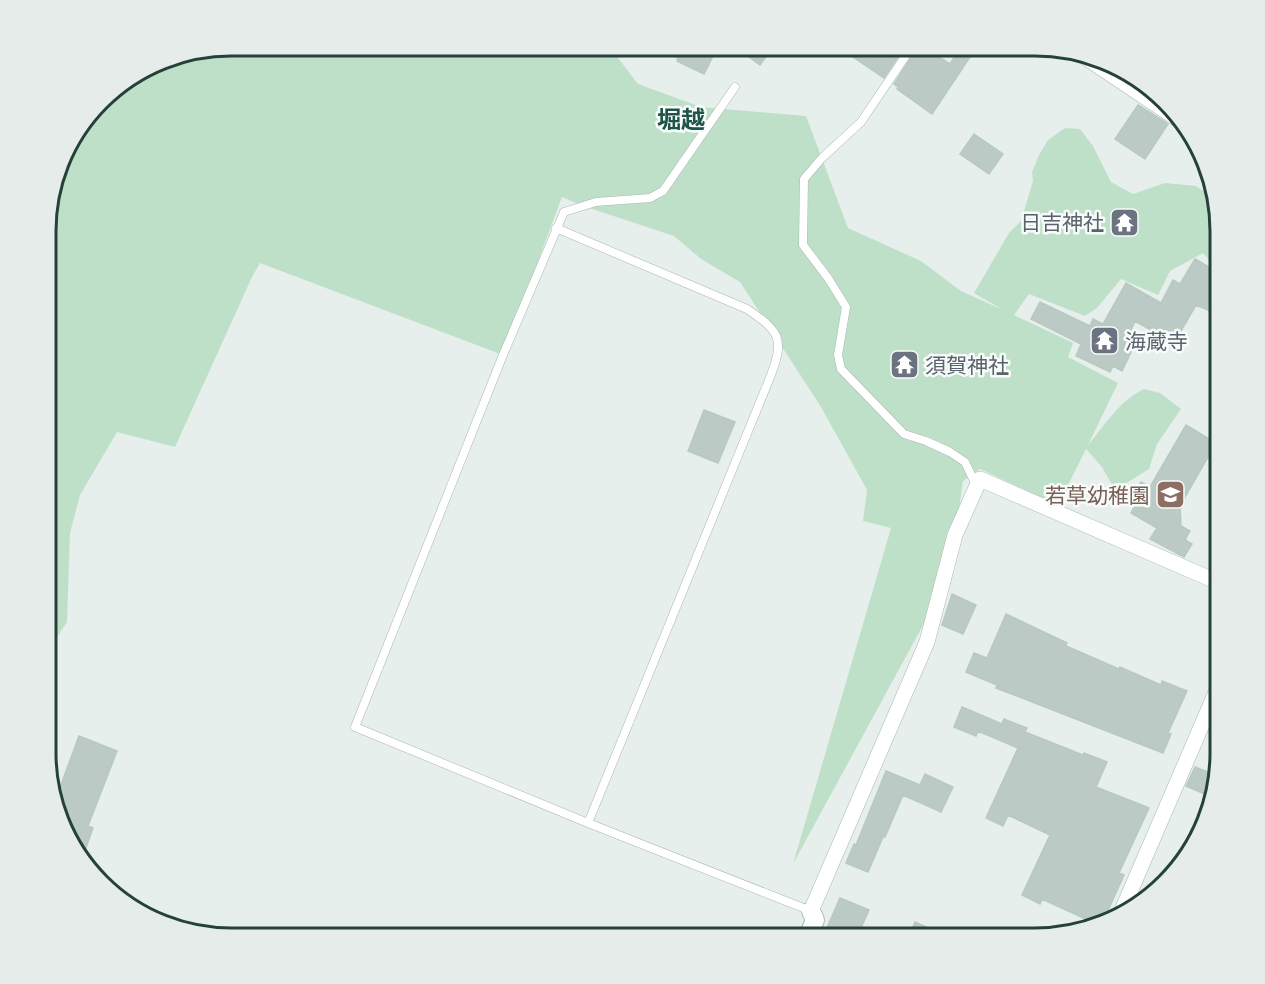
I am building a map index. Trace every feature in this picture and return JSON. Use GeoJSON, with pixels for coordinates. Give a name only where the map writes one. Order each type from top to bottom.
{"type":"FeatureCollection","features":[{"type":"Feature","properties":{"kind":"street"},"geometry":{"type":"LineString","coordinates":[[1102,69],[1155,104]]}},
{"type":"Feature","properties":{"kind":"street"},"geometry":{"type":"LineString","coordinates":[[812,928],[815,920],[811,911],[927,642],[955,535],[980,479],[1209,578]]}},
{"type":"Feature","properties":{"kind":"street"},"geometry":{"type":"LineString","coordinates":[[1125,903],[1209,708]]}},
{"type":"Feature","properties":{"kind":"lane"},"geometry":{"type":"LineString","coordinates":[[906,56],[861,122],[822,158],[804,179],[803,245],[846,307],[838,355],[841,369],[904,434],[950,452],[965,462],[976,487]]}},
{"type":"Feature","properties":{"kind":"lane"},"geometry":{"type":"LineString","coordinates":[[735,87],[663,191],[650,198],[596,202],[564,212],[503,355],[355,727],[588,823],[811,911]]}},
{"type":"Feature","properties":{"kind":"lane"},"geometry":{"type":"LineString","coordinates":[[556,228],[747,309],[765,321],[774,331],[779,342],[778,357],[771,375],[588,823]]}},
{"type":"Feature","properties":{"kind":"green space"},"geometry":{"type":"Polygon","coordinates":[[[230,56],[616,56],[638,84],[701,107],[806,116],[848,228],[921,261],[961,291],[1003,310],[974,293],[1009,233],[1021,221],[1033,181],[1032,172],[1039,155],[1048,140],[1065,128],[1080,129],[1093,146],[1111,182],[1133,194],[1165,183],[1196,186],[1205,192],[1210,230],[1210,261],[1203,253],[1170,271],[1158,295],[1121,279],[1097,308],[1085,316],[1029,294],[1014,315],[1073,343],[1068,357],[1118,383],[1088,445],[1120,406],[1144,389],[1160,393],[1181,409],[1157,444],[1149,469],[1115,490],[1102,467],[1086,449],[1058,505],[980,469],[963,481],[955,535],[940,594],[793,864],[891,528],[863,521],[867,490],[821,407],[740,282],[701,259],[674,236],[562,197],[503,355],[260,263],[175,447],[117,432],[80,495],[70,533],[67,622],[56,639],[57,207],[61,185],[69,163],[85,133],[115,99],[133,85],[163,69],[196,59],[230,56]]]}},
{"type":"Feature","properties":{"kind":"building"},"geometry":{"type":"Polygon","coordinates":[[[674,56],[712,58],[704,74],[677,61],[678,58],[674,56]]]}},
{"type":"Feature","properties":{"kind":"building"},"geometry":{"type":"Polygon","coordinates":[[[748,56],[767,56],[760,65],[748,56]]]}},
{"type":"Feature","properties":{"kind":"building"},"geometry":{"type":"Polygon","coordinates":[[[851,56],[899,56],[884,78],[851,56]]]}},
{"type":"Feature","properties":{"kind":"building"},"geometry":{"type":"Polygon","coordinates":[[[912,56],[938,56],[950,64],[955,56],[971,56],[932,114],[897,89],[898,87],[894,84],[912,56]]]}},
{"type":"Feature","properties":{"kind":"building"},"geometry":{"type":"Polygon","coordinates":[[[1138,105],[1168,124],[1145,159],[1115,139],[1138,105]]]}},
{"type":"Feature","properties":{"kind":"building"},"geometry":{"type":"Polygon","coordinates":[[[974,134],[1003,154],[989,174],[960,154],[974,134]]]}},
{"type":"Feature","properties":{"kind":"building"},"geometry":{"type":"Polygon","coordinates":[[[1195,259],[1210,268],[1210,311],[1196,305],[1174,343],[1135,321],[1124,346],[1132,350],[1122,371],[1113,366],[1110,372],[1076,356],[1081,344],[1031,319],[1040,302],[1090,326],[1093,319],[1103,324],[1126,283],[1161,303],[1173,280],[1180,284],[1195,259]]]}},
{"type":"Feature","properties":{"kind":"building"},"geometry":{"type":"Polygon","coordinates":[[[704,410],[735,422],[718,463],[688,451],[704,410]]]}},
{"type":"Feature","properties":{"kind":"building"},"geometry":{"type":"Polygon","coordinates":[[[1186,425],[1210,439],[1210,454],[1180,506],[1181,526],[1190,531],[1185,540],[1192,544],[1184,557],[1150,539],[1157,528],[1131,513],[1137,502],[1131,499],[1141,482],[1150,487],[1186,425]]]}},
{"type":"Feature","properties":{"kind":"building"},"geometry":{"type":"Polygon","coordinates":[[[952,594],[976,605],[963,634],[942,625],[952,594]]]}},
{"type":"Feature","properties":{"kind":"building"},"geometry":{"type":"Polygon","coordinates":[[[1006,614],[1067,643],[1066,646],[1119,669],[1120,667],[1161,685],[1162,681],[1187,691],[1168,733],[1171,734],[1163,753],[996,688],[997,685],[966,672],[974,653],[987,658],[1006,614]]]}},
{"type":"Feature","properties":{"kind":"building"},"geometry":{"type":"Polygon","coordinates":[[[962,707],[1002,724],[1004,719],[1027,728],[1025,732],[1107,762],[1096,787],[1149,808],[1119,873],[1124,875],[1107,912],[1088,920],[1042,899],[1040,904],[1022,895],[1050,835],[1008,815],[1003,826],[986,818],[1018,748],[978,731],[976,736],[954,727],[962,707]]]}},
{"type":"Feature","properties":{"kind":"building"},"geometry":{"type":"Polygon","coordinates":[[[79,736],[117,751],[88,826],[93,828],[85,850],[69,821],[59,789],[79,736]]]}},
{"type":"Feature","properties":{"kind":"building"},"geometry":{"type":"Polygon","coordinates":[[[1195,767],[1208,772],[1204,794],[1186,786],[1195,767]]]}},
{"type":"Feature","properties":{"kind":"building"},"geometry":{"type":"Polygon","coordinates":[[[886,771],[920,785],[925,774],[953,787],[941,812],[903,795],[868,872],[846,863],[854,844],[856,845],[886,771]]]}},
{"type":"Feature","properties":{"kind":"building"},"geometry":{"type":"Polygon","coordinates":[[[840,898],[869,910],[861,928],[827,928],[840,898]]]}},
{"type":"Feature","properties":{"kind":"building"},"geometry":{"type":"Polygon","coordinates":[[[915,922],[928,928],[913,928],[915,922]]]}},
{"type":"Feature","properties":{"kind":"place","name":"日吉神社"},"geometry":{"type":"Point","coordinates":[1125,222]}},
{"type":"Feature","properties":{"kind":"place","name":"海蔵寺"},"geometry":{"type":"Point","coordinates":[1104,341]}},
{"type":"Feature","properties":{"kind":"place","name":"須賀神社"},"geometry":{"type":"Point","coordinates":[904,365]}},
{"type":"Feature","properties":{"kind":"place","name":"若草幼稚園"},"geometry":{"type":"Point","coordinates":[1171,495]}},
{"type":"Feature","properties":{"kind":"district","name":"堀越"},"geometry":{"type":"Point","coordinates":[681,118]}}]}
